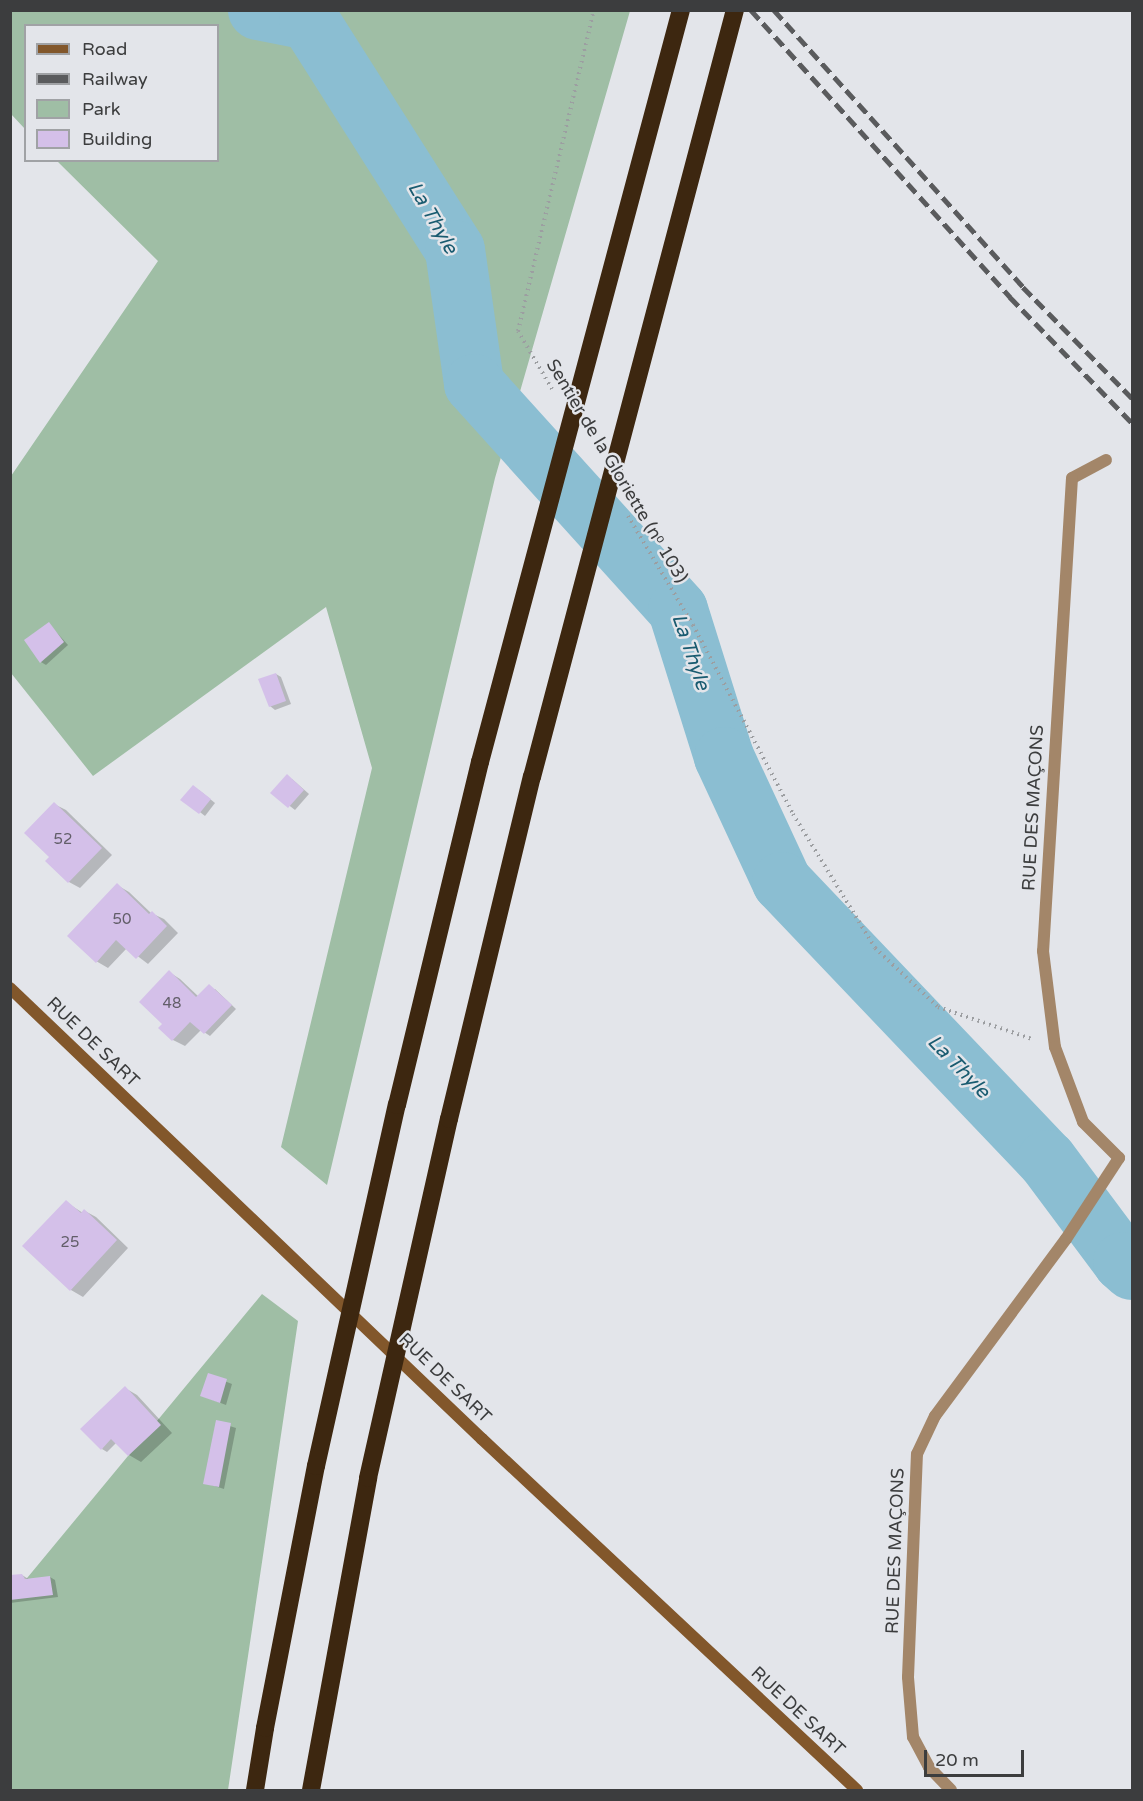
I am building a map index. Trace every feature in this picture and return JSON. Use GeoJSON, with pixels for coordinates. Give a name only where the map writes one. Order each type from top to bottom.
{"type":"FeatureCollection","features":[{"type":"Feature","properties":{"kind":"highway"},"geometry":{"type":"LineString","coordinates":[[255,1791],[316,1466],[397,1105],[480,762],[681,10]]}},
{"type":"Feature","properties":{"kind":"highway"},"geometry":{"type":"LineString","coordinates":[[311,1791],[368,1478],[446,1130],[529,788],[735,10]]}},
{"type":"Feature","properties":{"kind":"street","name":"RUE DES MAÇONS"},"geometry":{"type":"LineString","coordinates":[[951,1791],[929,1767],[913,1737],[908,1677],[917,1454],[935,1416],[1066,1239],[1119,1158],[1083,1122],[1056,1047],[1043,951],[1072,478],[1106,460]]}},
{"type":"Feature","properties":{"kind":"street","name":"RUE DE SART"},"geometry":{"type":"LineString","coordinates":[[10,988],[474,1431],[857,1791]]}},
{"type":"Feature","properties":{"kind":"street"},"geometry":{"type":"LineString","coordinates":[[1119,1158],[1132,1159]]}},
{"type":"Feature","properties":{"kind":"path","name":"Sentier de la Gloriette (nᵒ 103)"},"geometry":{"type":"LineString","coordinates":[[554,392],[518,332],[594,10]]}},
{"type":"Feature","properties":{"kind":"path","name":"Sentier de la Gloriette (nᵒ 103)"},"geometry":{"type":"LineString","coordinates":[[627,513],[693,625],[793,814],[875,948],[938,1006],[1056,1047]]}},
{"type":"Feature","properties":{"kind":"green space"},"geometry":{"type":"Polygon","coordinates":[[[11,11],[630,11],[495,478],[327,1185],[281,1147],[372,768],[326,607],[93,776],[11,673],[11,476],[158,261],[58,162],[219,162],[219,24],[24,24],[24,128],[11,114],[11,11]]]}},
{"type":"Feature","properties":{"kind":"green space"},"geometry":{"type":"Polygon","coordinates":[[[262,1294],[298,1321],[228,1790],[11,1790],[10,1580],[18,1589],[262,1294]]]}},
{"type":"Feature","properties":{"kind":"building"},"geometry":{"type":"Polygon","coordinates":[[[49,622],[64,642],[40,663],[24,640],[49,622]]]}},
{"type":"Feature","properties":{"kind":"building"},"geometry":{"type":"Polygon","coordinates":[[[276,673],[286,701],[269,707],[258,679],[276,673]]]}},
{"type":"Feature","properties":{"kind":"building"},"geometry":{"type":"Polygon","coordinates":[[[287,774],[304,790],[288,808],[270,793],[287,774]]]}},
{"type":"Feature","properties":{"kind":"building"},"geometry":{"type":"Polygon","coordinates":[[[193,785],[211,799],[199,814],[180,800],[193,785]]]}},
{"type":"Feature","properties":{"kind":"building"},"geometry":{"type":"Polygon","coordinates":[[[54,802],[102,848],[68,883],[45,861],[49,857],[24,833],[54,802]]]}},
{"type":"Feature","properties":{"kind":"building"},"geometry":{"type":"Polygon","coordinates":[[[117,883],[149,914],[152,911],[167,926],[136,959],[116,940],[96,963],[67,936],[117,883]]]}},
{"type":"Feature","properties":{"kind":"building"},"geometry":{"type":"Polygon","coordinates":[[[169,970],[196,997],[209,984],[232,1005],[204,1034],[190,1022],[172,1041],[158,1028],[162,1024],[139,1002],[169,970]]]}},
{"type":"Feature","properties":{"kind":"building"},"geometry":{"type":"Polygon","coordinates":[[[66,1200],[81,1213],[84,1209],[117,1240],[70,1291],[22,1246],[66,1200]]]}},
{"type":"Feature","properties":{"kind":"building"},"geometry":{"type":"Polygon","coordinates":[[[208,1373],[227,1379],[220,1403],[200,1396],[208,1373]]]}},
{"type":"Feature","properties":{"kind":"building"},"geometry":{"type":"Polygon","coordinates":[[[125,1386],[161,1425],[128,1456],[111,1439],[101,1450],[80,1429],[125,1386]]]}},
{"type":"Feature","properties":{"kind":"building"},"geometry":{"type":"Polygon","coordinates":[[[216,1420],[231,1423],[219,1487],[203,1484],[216,1420]]]}},
{"type":"Feature","properties":{"kind":"building"},"geometry":{"type":"Polygon","coordinates":[[[22,1574],[25,1579],[50,1576],[53,1595],[10,1600],[10,1575],[22,1574]]]}},
{"type":"Feature","properties":{"kind":"waterway","name":"La Thyle"},"geometry":{"type":"LineString","coordinates":[[258,10],[309,20],[455,250],[474,384],[678,610],[724,757],[782,882],[1047,1160],[1123,1262],[1132,1270]]}},
{"type":"Feature","properties":{"kind":"railway"},"geometry":{"type":"LineString","coordinates":[[751,10],[1010,297],[1132,423]]}},
{"type":"Feature","properties":{"kind":"railway"},"geometry":{"type":"LineString","coordinates":[[774,10],[1023,287],[1132,398]]}}]}
